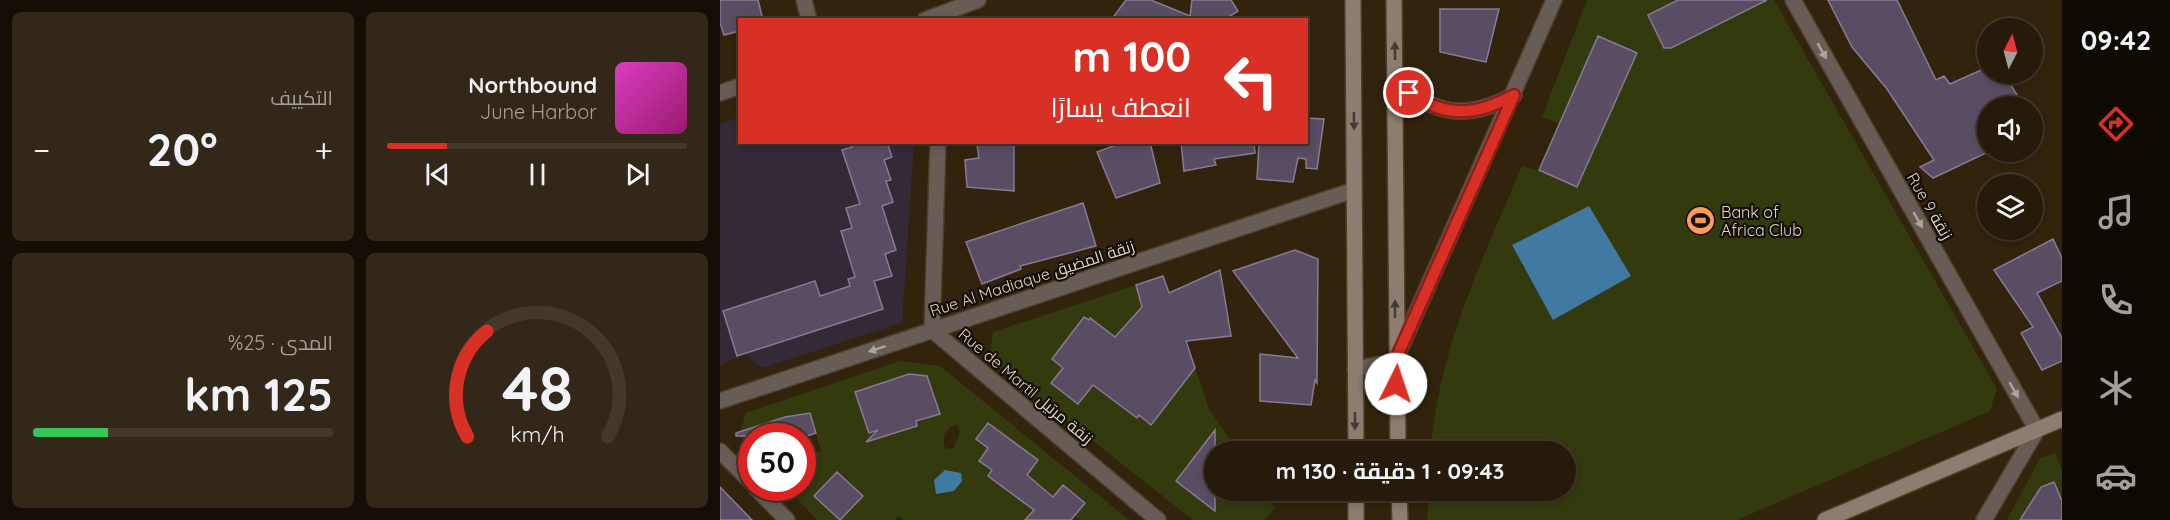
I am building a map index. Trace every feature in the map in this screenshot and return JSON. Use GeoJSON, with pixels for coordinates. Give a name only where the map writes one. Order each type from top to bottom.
{"type":"FeatureCollection","features":[{"type":"Feature","properties":{"kind":"main road"},"geometry":{"type":"LineString","coordinates":[[1353,0],[1356,441]]}},
{"type":"Feature","properties":{"kind":"main road"},"geometry":{"type":"LineString","coordinates":[[1394,0],[1395,361],[1398,441]]}},
{"type":"Feature","properties":{"kind":"main road"},"geometry":{"type":"LineString","coordinates":[[1395,82],[1419,100],[1456,112],[1483,110],[1514,95]]}},
{"type":"Feature","properties":{"kind":"main road"},"geometry":{"type":"LineString","coordinates":[[1825,520],[2062,419]]}},
{"type":"Feature","properties":{"kind":"main road"},"geometry":{"type":"LineString","coordinates":[[1356,501],[1356,520]]}},
{"type":"Feature","properties":{"kind":"main road"},"geometry":{"type":"LineString","coordinates":[[1399,501],[1400,520]]}},
{"type":"Feature","properties":{"kind":"street"},"geometry":{"type":"LineString","coordinates":[[804,0],[808,18]]}},
{"type":"Feature","properties":{"kind":"street"},"geometry":{"type":"LineString","coordinates":[[942,17],[978,0]]}},
{"type":"Feature","properties":{"kind":"street"},"geometry":{"type":"LineString","coordinates":[[1355,369],[1395,361],[1554,0]]}},
{"type":"Feature","properties":{"kind":"street","name":"Rue 9 زنقة"},"geometry":{"type":"LineString","coordinates":[[1793,0],[2037,430]]}},
{"type":"Feature","properties":{"kind":"street"},"geometry":{"type":"LineString","coordinates":[[720,92],[738,87]]}},
{"type":"Feature","properties":{"kind":"street","name":"Rue de Martil زنقة مرتيل"},"geometry":{"type":"LineString","coordinates":[[938,144],[932,330],[1158,520]]}},
{"type":"Feature","properties":{"kind":"street","name":"Rue Al Madiaque زنقة المضيق"},"geometry":{"type":"LineString","coordinates":[[720,401],[1354,190]]}},
{"type":"Feature","properties":{"kind":"street"},"geometry":{"type":"LineString","coordinates":[[1984,520],[2037,430]]}},
{"type":"Feature","properties":{"kind":"street"},"geometry":{"type":"LineString","coordinates":[[720,451],[738,469]]}},
{"type":"Feature","properties":{"kind":"street"},"geometry":{"type":"LineString","coordinates":[[769,501],[787,520]]}},
{"type":"Feature","properties":{"kind":"shaded area"},"geometry":{"type":"Polygon","coordinates":[[[738,117],[738,144],[914,144],[902,323],[762,368],[745,354],[720,365],[720,124],[738,117]]]}},
{"type":"Feature","properties":{"kind":"green space","name":"Bank of Africa Club"},"geometry":{"type":"Polygon","coordinates":[[[1587,0],[1774,0],[1997,389],[1990,411],[1737,520],[1427,520],[1428,501],[1576,501],[1576,441],[1432,441],[1443,377],[1464,305],[1478,270],[1522,166],[1539,170],[1559,124],[1542,117],[1587,0]]]}},
{"type":"Feature","properties":{"kind":"green space"},"geometry":{"type":"Polygon","coordinates":[[[1136,285],[1155,328],[1192,358],[1209,409],[1231,441],[1204,441],[1176,481],[1209,506],[1213,501],[1270,501],[1275,508],[1264,520],[1193,520],[989,359],[993,332],[1136,285]],[[1185,381],[1119,405],[1136,418],[1139,415],[1151,425],[1185,381]]]}},
{"type":"Feature","properties":{"kind":"green space"},"geometry":{"type":"Polygon","coordinates":[[[900,361],[940,366],[1129,520],[1080,520],[1075,516],[1085,503],[1053,497],[1048,493],[1025,520],[903,520],[899,516],[894,520],[840,520],[863,496],[837,472],[816,494],[816,452],[821,451],[816,434],[818,433],[816,423],[810,413],[767,423],[743,423],[746,413],[900,361]],[[909,374],[855,392],[869,433],[885,428],[888,435],[917,426],[916,421],[939,414],[927,376],[909,374]],[[988,423],[976,439],[988,448],[979,461],[992,470],[988,476],[1012,494],[1038,460],[1024,449],[1009,445],[1012,440],[988,423]],[[957,425],[950,427],[944,435],[944,446],[948,449],[954,448],[960,432],[957,425]]]}},
{"type":"Feature","properties":{"kind":"green space"},"geometry":{"type":"Polygon","coordinates":[[[2055,453],[2062,470],[2062,501],[2054,482],[2039,488],[2040,492],[2032,505],[2024,509],[2029,520],[2007,520],[2040,458],[2055,453]]]}},
{"type":"Feature","properties":{"kind":"green space"},"geometry":{"type":"Polygon","coordinates":[[[816,498],[839,520],[817,520],[799,501],[816,501],[816,498]]]}},
{"type":"Feature","properties":{"kind":"water"},"geometry":{"type":"Polygon","coordinates":[[[1589,206],[1631,276],[1553,320],[1512,245],[1589,206]]]}},
{"type":"Feature","properties":{"kind":"water"},"geometry":{"type":"Polygon","coordinates":[[[945,470],[961,473],[962,481],[954,491],[936,494],[934,480],[945,470]]]}},
{"type":"Feature","properties":{"kind":"building"},"geometry":{"type":"Polygon","coordinates":[[[720,0],[758,0],[762,18],[738,18],[738,32],[724,35],[720,23],[720,0]]]}},
{"type":"Feature","properties":{"kind":"building"},"geometry":{"type":"Polygon","coordinates":[[[1126,0],[1151,0],[1190,16],[1192,0],[1231,0],[1238,11],[1227,18],[1112,18],[1126,0]]]}},
{"type":"Feature","properties":{"kind":"building"},"geometry":{"type":"Polygon","coordinates":[[[1678,0],[1767,0],[1671,48],[1664,48],[1648,15],[1678,0]]]}},
{"type":"Feature","properties":{"kind":"building"},"geometry":{"type":"Polygon","coordinates":[[[1828,0],[1897,0],[1936,80],[1944,76],[1950,84],[1977,72],[1977,84],[2010,84],[2018,96],[1977,96],[1977,157],[1933,178],[1920,167],[1934,160],[1887,89],[1852,47],[1828,0]]]}},
{"type":"Feature","properties":{"kind":"building"},"geometry":{"type":"Polygon","coordinates":[[[1440,9],[1499,9],[1486,62],[1440,52],[1440,9]]]}},
{"type":"Feature","properties":{"kind":"building"},"geometry":{"type":"Polygon","coordinates":[[[1598,36],[1637,53],[1577,187],[1539,170],[1598,36]]]}},
{"type":"Feature","properties":{"kind":"building"},"geometry":{"type":"Polygon","coordinates":[[[1308,118],[1324,119],[1317,169],[1306,168],[1306,159],[1298,158],[1293,182],[1257,179],[1259,144],[1308,144],[1308,118]]]}},
{"type":"Feature","properties":{"kind":"building"},"geometry":{"type":"Polygon","coordinates":[[[851,144],[888,144],[892,157],[884,160],[891,180],[886,181],[893,202],[882,206],[896,250],[885,254],[892,276],[874,281],[883,309],[737,356],[723,311],[815,281],[820,296],[850,286],[848,279],[855,277],[841,231],[852,228],[846,208],[860,204],[842,150],[852,147],[851,144]]]}},
{"type":"Feature","properties":{"kind":"building"},"geometry":{"type":"Polygon","coordinates":[[[1014,144],[1014,191],[967,187],[965,160],[979,158],[977,145],[1014,144]]]}},
{"type":"Feature","properties":{"kind":"building"},"geometry":{"type":"Polygon","coordinates":[[[1119,144],[1150,144],[1160,183],[1116,198],[1097,152],[1119,144]]]}},
{"type":"Feature","properties":{"kind":"building"},"geometry":{"type":"Polygon","coordinates":[[[1181,144],[1254,144],[1255,153],[1214,159],[1216,165],[1184,171],[1181,144]]]}},
{"type":"Feature","properties":{"kind":"building"},"geometry":{"type":"Polygon","coordinates":[[[1083,203],[1096,246],[1020,266],[1021,269],[982,284],[966,242],[1083,203]]]}},
{"type":"Feature","properties":{"kind":"building"},"geometry":{"type":"Polygon","coordinates":[[[2053,239],[2062,258],[2062,281],[2037,293],[2062,338],[2062,361],[2042,370],[2021,333],[2033,327],[1994,270],[2053,239]]]}},
{"type":"Feature","properties":{"kind":"building"},"geometry":{"type":"Polygon","coordinates":[[[1295,250],[1318,259],[1317,383],[1315,380],[1311,405],[1260,401],[1260,354],[1298,358],[1233,271],[1295,250]]]}},
{"type":"Feature","properties":{"kind":"building"},"geometry":{"type":"Polygon","coordinates":[[[1220,270],[1231,336],[1186,341],[1195,368],[1151,425],[1139,415],[1137,418],[1093,385],[1078,404],[1051,383],[1063,368],[1052,359],[1084,317],[1089,320],[1090,318],[1115,337],[1142,307],[1136,285],[1163,276],[1169,293],[1220,270]]]}},
{"type":"Feature","properties":{"kind":"building"},"geometry":{"type":"Polygon","coordinates":[[[909,374],[927,376],[940,414],[916,421],[917,426],[866,442],[878,430],[869,433],[855,392],[909,374]]]}},
{"type":"Feature","properties":{"kind":"building"},"geometry":{"type":"Polygon","coordinates":[[[810,413],[813,423],[767,423],[810,413]]]}},
{"type":"Feature","properties":{"kind":"building"},"geometry":{"type":"Polygon","coordinates":[[[988,423],[1038,460],[1027,475],[1053,497],[1063,485],[1085,503],[1071,520],[1025,520],[1034,510],[988,476],[992,470],[979,461],[988,448],[976,439],[988,423]]]}},
{"type":"Feature","properties":{"kind":"building"},"geometry":{"type":"Polygon","coordinates":[[[1215,430],[1215,441],[1207,441],[1215,430]]]}},
{"type":"Feature","properties":{"kind":"building"},"geometry":{"type":"Polygon","coordinates":[[[1204,444],[1204,501],[1215,501],[1215,511],[1176,481],[1204,444]]]}},
{"type":"Feature","properties":{"kind":"building"},"geometry":{"type":"Polygon","coordinates":[[[837,472],[863,496],[840,520],[816,498],[816,494],[837,472]]]}},
{"type":"Feature","properties":{"kind":"building"},"geometry":{"type":"Polygon","coordinates":[[[2054,482],[2062,501],[2062,520],[2020,520],[2041,487],[2054,482]]]}},
{"type":"Feature","properties":{"kind":"building"},"geometry":{"type":"Polygon","coordinates":[[[720,487],[752,520],[720,520],[720,487]]]}},
{"type":"Feature","properties":{"kind":"place","name":"Bank of Africa Club"},"geometry":{"type":"Point","coordinates":[1700,221]}},
{"type":"Feature","properties":{"kind":"route"},"geometry":{"type":"LineString","coordinates":[[1396,384],[1395,361],[1514,95],[1483,110],[1456,112],[1431,106],[1409,93]]}}]}
